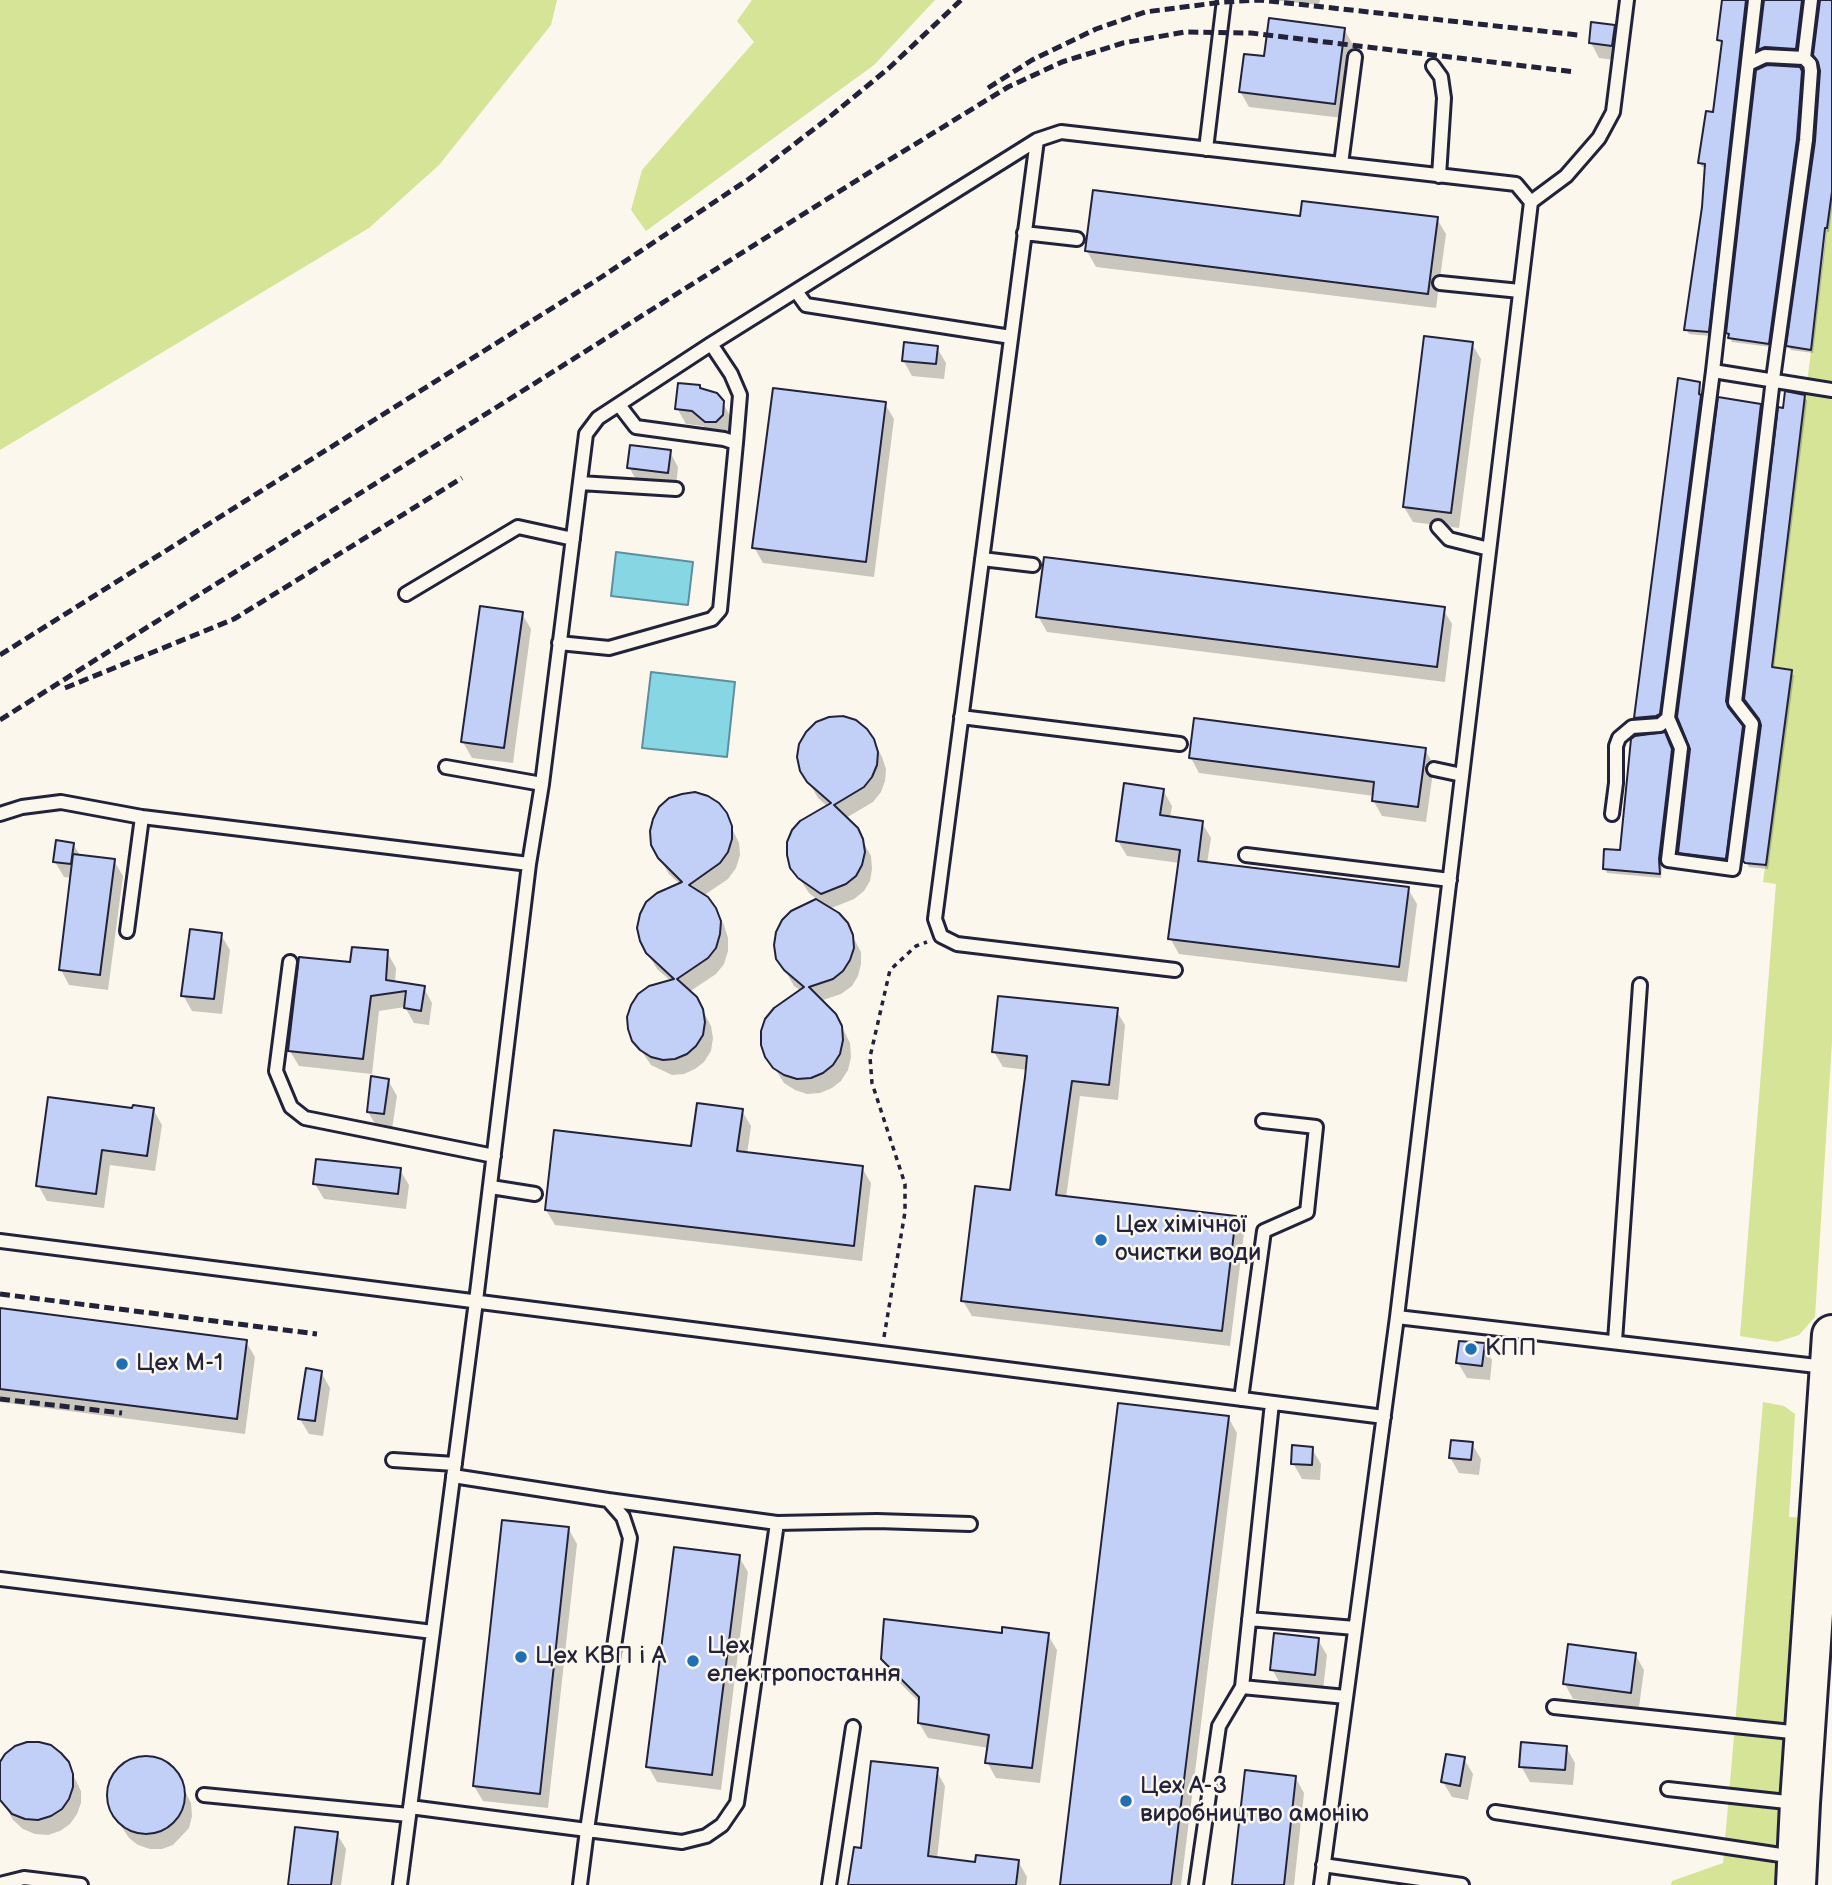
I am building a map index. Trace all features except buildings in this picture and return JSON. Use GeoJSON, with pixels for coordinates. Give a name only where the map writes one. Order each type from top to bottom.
{"type":"FeatureCollection","features":[{"type":"Feature","properties":{"kind":"main road"},"geometry":{"type":"LineString","coordinates":[[1797,1871],[1805,1734],[1827,1474],[1831,1351]]}},
{"type":"Feature","properties":{"kind":"lane"},"geometry":{"type":"LineString","coordinates":[[1206,149],[1224,0]]}},
{"type":"Feature","properties":{"kind":"lane"},"geometry":{"type":"LineString","coordinates":[[1321,1885],[1398,1317],[1531,202],[1566,176],[1599,138],[1613,112],[1627,0]]}},
{"type":"Feature","properties":{"kind":"lane"},"geometry":{"type":"LineString","coordinates":[[1748,64],[1765,56],[1804,58],[1810,64],[1811,71],[1805,140],[1773,379],[1735,702],[1752,724],[1733,869],[1668,860],[1681,748],[1668,718],[1713,371],[1755,0]]}},
{"type":"Feature","properties":{"kind":"lane"},"geometry":{"type":"LineString","coordinates":[[1804,58],[1811,0]]}},
{"type":"Feature","properties":{"kind":"lane"},"geometry":{"type":"LineString","coordinates":[[1341,164],[1354,57]]}},
{"type":"Feature","properties":{"kind":"lane"},"geometry":{"type":"LineString","coordinates":[[1433,66],[1441,78],[1444,98],[1439,176]]}},
{"type":"Feature","properties":{"kind":"lane"},"geometry":{"type":"LineString","coordinates":[[400,1885],[586,435],[598,418],[711,344],[1037,140],[1061,132],[1516,184],[1531,202]]}},
{"type":"Feature","properties":{"kind":"lane"},"geometry":{"type":"LineString","coordinates":[[1037,140],[935,919],[941,936],[957,944],[1175,970]]}},
{"type":"Feature","properties":{"kind":"lane"},"geometry":{"type":"LineString","coordinates":[[1024,233],[1077,239]]}},
{"type":"Feature","properties":{"kind":"lane"},"geometry":{"type":"LineString","coordinates":[[1440,283],[1520,291]]}},
{"type":"Feature","properties":{"kind":"lane"},"geometry":{"type":"LineString","coordinates":[[796,291],[806,305],[1011,337]]}},
{"type":"Feature","properties":{"kind":"lane"},"geometry":{"type":"LineString","coordinates":[[559,643],[609,648],[712,619],[720,610],[740,395],[731,374],[711,344]]}},
{"type":"Feature","properties":{"kind":"lane"},"geometry":{"type":"LineString","coordinates":[[1713,371],[1832,390]]}},
{"type":"Feature","properties":{"kind":"lane"},"geometry":{"type":"LineString","coordinates":[[619,405],[636,427],[736,443]]}},
{"type":"Feature","properties":{"kind":"lane"},"geometry":{"type":"LineString","coordinates":[[580,483],[676,489]]}},
{"type":"Feature","properties":{"kind":"lane"},"geometry":{"type":"LineString","coordinates":[[406,594],[519,527],[573,539]]}},
{"type":"Feature","properties":{"kind":"lane"},"geometry":{"type":"LineString","coordinates":[[1438,527],[1448,539],[1489,549]]}},
{"type":"Feature","properties":{"kind":"lane"},"geometry":{"type":"LineString","coordinates":[[982,559],[1033,565]]}},
{"type":"Feature","properties":{"kind":"lane"},"geometry":{"type":"LineString","coordinates":[[961,717],[1180,744]]}},
{"type":"Feature","properties":{"kind":"lane"},"geometry":{"type":"LineString","coordinates":[[1612,814],[1616,783],[1616,746],[1619,738],[1633,727],[1660,725],[1668,718]]}},
{"type":"Feature","properties":{"kind":"lane"},"geometry":{"type":"LineString","coordinates":[[446,767],[542,784]]}},
{"type":"Feature","properties":{"kind":"lane"},"geometry":{"type":"LineString","coordinates":[[1434,769],[1462,775]]}},
{"type":"Feature","properties":{"kind":"lane"},"geometry":{"type":"LineString","coordinates":[[0,814],[22,807],[61,802],[142,817],[529,864]]}},
{"type":"Feature","properties":{"kind":"lane"},"geometry":{"type":"LineString","coordinates":[[127,931],[142,817]]}},
{"type":"Feature","properties":{"kind":"lane"},"geometry":{"type":"LineString","coordinates":[[1245,855],[1450,880]]}},
{"type":"Feature","properties":{"kind":"lane"},"geometry":{"type":"LineString","coordinates":[[290,962],[276,1071],[291,1107],[305,1118],[494,1156]]}},
{"type":"Feature","properties":{"kind":"lane"},"geometry":{"type":"LineString","coordinates":[[1615,1341],[1640,985]]}},
{"type":"Feature","properties":{"kind":"lane"},"geometry":{"type":"LineString","coordinates":[[1241,1399],[1264,1231],[1307,1212],[1316,1127],[1263,1121]]}},
{"type":"Feature","properties":{"kind":"lane"},"geometry":{"type":"LineString","coordinates":[[491,1187],[535,1194]]}},
{"type":"Feature","properties":{"kind":"lane"},"geometry":{"type":"LineString","coordinates":[[0,1241],[1384,1417]]}},
{"type":"Feature","properties":{"kind":"lane"},"geometry":{"type":"LineString","coordinates":[[1398,1317],[1615,1341],[1831,1351]]}},
{"type":"Feature","properties":{"kind":"lane"},"geometry":{"type":"LineString","coordinates":[[1196,1885],[1219,1726],[1242,1687],[1272,1403]]}},
{"type":"Feature","properties":{"kind":"lane"},"geometry":{"type":"LineString","coordinates":[[393,1460],[608,1500],[777,1523],[877,1521],[970,1524]]}},
{"type":"Feature","properties":{"kind":"lane"},"geometry":{"type":"LineString","coordinates":[[580,1885],[630,1538],[624,1517],[608,1500]]}},
{"type":"Feature","properties":{"kind":"lane"},"geometry":{"type":"LineString","coordinates":[[204,1795],[409,1811],[682,1842],[706,1836],[722,1825],[737,1803],[777,1523]]}},
{"type":"Feature","properties":{"kind":"lane"},"geometry":{"type":"LineString","coordinates":[[0,1579],[433,1632]]}},
{"type":"Feature","properties":{"kind":"lane"},"geometry":{"type":"LineString","coordinates":[[1249,1619],[1355,1628]]}},
{"type":"Feature","properties":{"kind":"lane"},"geometry":{"type":"LineString","coordinates":[[1242,1687],[1346,1697]]}},
{"type":"Feature","properties":{"kind":"lane"},"geometry":{"type":"LineString","coordinates":[[1554,1707],[1805,1734]]}},
{"type":"Feature","properties":{"kind":"lane"},"geometry":{"type":"LineString","coordinates":[[829,1885],[853,1727]]}},
{"type":"Feature","properties":{"kind":"lane"},"geometry":{"type":"LineString","coordinates":[[1668,1789],[1800,1803]]}},
{"type":"Feature","properties":{"kind":"lane"},"geometry":{"type":"LineString","coordinates":[[1495,1812],[1797,1871]]}},
{"type":"Feature","properties":{"kind":"lane"},"geometry":{"type":"LineString","coordinates":[[1323,1865],[1462,1885]]}},
{"type":"Feature","properties":{"kind":"lane"},"geometry":{"type":"LineString","coordinates":[[0,1884],[24,1878],[81,1885]]}},
{"type":"Feature","properties":{"kind":"path"},"geometry":{"type":"LineString","coordinates":[[882,1353],[905,1212],[905,1184],[873,1083],[870,1057],[890,970],[916,946],[941,936]]}},
{"type":"Feature","properties":{"kind":"green space"},"geometry":{"type":"Polygon","coordinates":[[[0,0],[557,0],[551,25],[439,165],[369,228],[0,450],[0,0]]]}},
{"type":"Feature","properties":{"kind":"green space"},"geometry":{"type":"Polygon","coordinates":[[[752,0],[935,0],[874,65],[646,231],[631,210],[642,170],[754,42],[737,21],[752,0]]]}},
{"type":"Feature","properties":{"kind":"green space"},"geometry":{"type":"Polygon","coordinates":[[[1832,191],[1832,1041],[1815,1317],[1799,1335],[1777,1342],[1740,1336],[1776,884],[1763,882],[1792,670],[1770,666],[1832,191]]]}},
{"type":"Feature","properties":{"kind":"green space"},"geometry":{"type":"Polygon","coordinates":[[[1763,1402],[1784,1406],[1795,1414],[1789,1517],[1805,1518],[1780,1885],[1671,1885],[1672,1881],[1723,1863],[1763,1402]]]}},
{"type":"Feature","properties":{"kind":"water"},"geometry":{"type":"Polygon","coordinates":[[[616,552],[693,562],[688,605],[611,596],[616,552]]]}},
{"type":"Feature","properties":{"kind":"water"},"geometry":{"type":"Polygon","coordinates":[[[651,672],[735,682],[727,757],[642,748],[651,672]]]}},
{"type":"Feature","properties":{"kind":"railway"},"geometry":{"type":"LineString","coordinates":[[0,655],[600,278],[749,179],[889,68],[961,0]]}},
{"type":"Feature","properties":{"kind":"railway"},"geometry":{"type":"LineString","coordinates":[[988,88],[1032,60],[1096,29],[1145,12],[1223,2],[1260,0],[1578,35]]}},
{"type":"Feature","properties":{"kind":"railway"},"geometry":{"type":"LineString","coordinates":[[0,720],[886,162],[1008,87],[1062,62],[1123,43],[1185,32],[1251,33],[1575,72]]}},
{"type":"Feature","properties":{"kind":"railway"},"geometry":{"type":"LineString","coordinates":[[65,688],[234,619],[462,478]]}},
{"type":"Feature","properties":{"kind":"railway"},"geometry":{"type":"LineString","coordinates":[[0,1294],[317,1334]]}},
{"type":"Feature","properties":{"kind":"railway"},"geometry":{"type":"LineString","coordinates":[[0,1399],[122,1413]]}},
{"type":"Feature","properties":{"kind":"place","name":"Цех хімічної очистки води"},"geometry":{"type":"Point","coordinates":[1101,1240]}},
{"type":"Feature","properties":{"kind":"place","name":"КПП"},"geometry":{"type":"Point","coordinates":[1471,1349]}},
{"type":"Feature","properties":{"kind":"place","name":"Цех М-1"},"geometry":{"type":"Point","coordinates":[122,1364]}},
{"type":"Feature","properties":{"kind":"place","name":"Цех КВП і А"},"geometry":{"type":"Point","coordinates":[521,1657]}},
{"type":"Feature","properties":{"kind":"place","name":"Цех електропостання"},"geometry":{"type":"Point","coordinates":[693,1661]}},
{"type":"Feature","properties":{"kind":"place","name":"Цех А-3 виробництво амонію"},"geometry":{"type":"Point","coordinates":[1126,1801]}}]}
